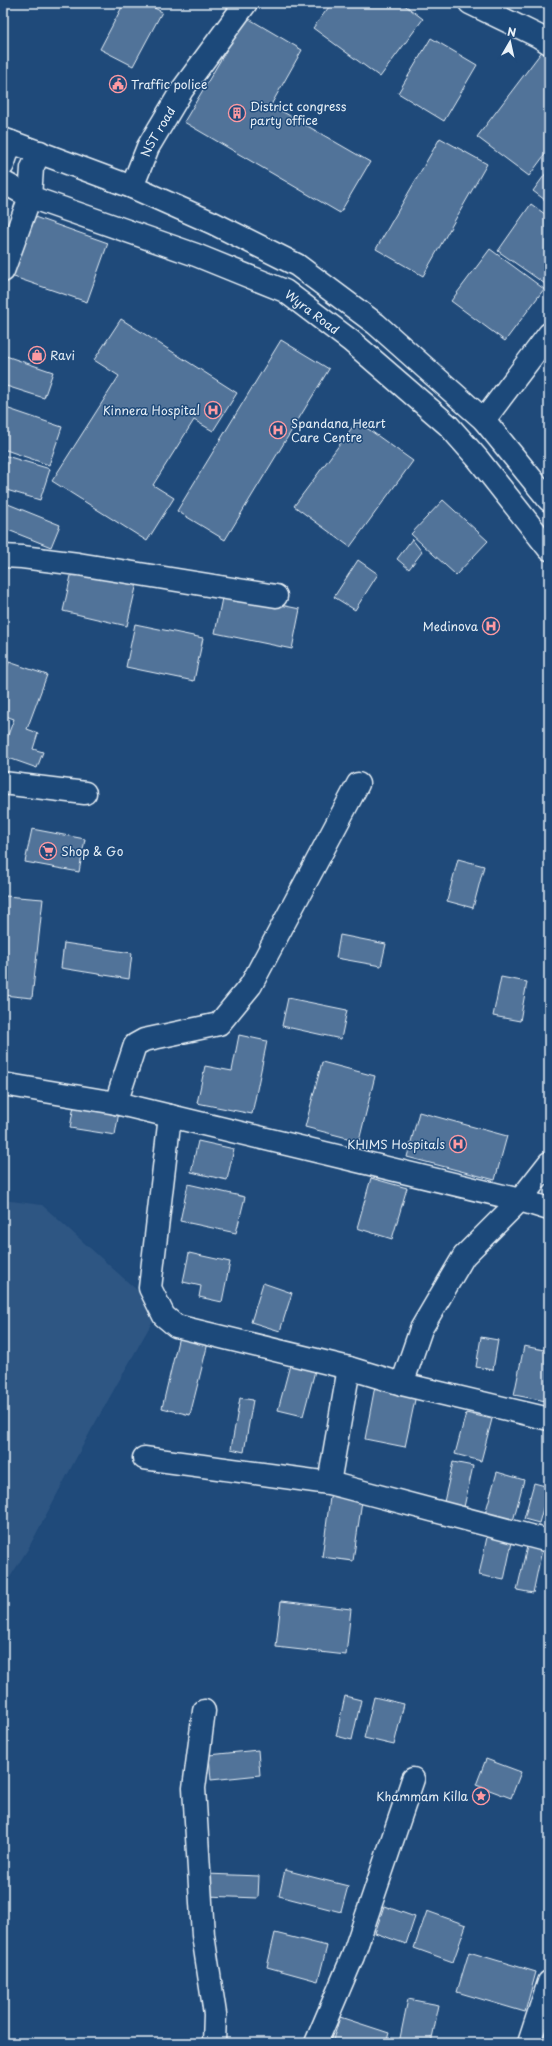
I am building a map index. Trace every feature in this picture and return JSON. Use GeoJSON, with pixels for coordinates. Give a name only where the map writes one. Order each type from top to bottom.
{"type":"FeatureCollection","features":[{"type":"Feature","properties":{"kind":"street","name":"NST road"},"geometry":{"type":"LineString","coordinates":[[132,187],[148,147],[182,90],[246,3]]}},
{"type":"Feature","properties":{"kind":"street"},"geometry":{"type":"LineString","coordinates":[[470,3],[538,36],[549,43]]}},
{"type":"Feature","properties":{"kind":"street"},"geometry":{"type":"LineString","coordinates":[[3,165],[7,140],[132,187],[213,223],[297,265],[376,324],[484,420],[549,500]]}},
{"type":"Feature","properties":{"kind":"street"},"geometry":{"type":"LineString","coordinates":[[3,271],[30,197],[32,168],[40,152]]}},
{"type":"Feature","properties":{"kind":"street","name":"Wyra Road"},"geometry":{"type":"LineString","coordinates":[[3,182],[30,197],[196,255],[285,291],[352,341],[448,425],[478,459],[549,549]]}},
{"type":"Feature","properties":{"kind":"street"},"geometry":{"type":"LineString","coordinates":[[484,420],[549,334]]}},
{"type":"Feature","properties":{"kind":"street"},"geometry":{"type":"LineString","coordinates":[[3,556],[78,564],[276,596]]}},
{"type":"Feature","properties":{"kind":"street"},"geometry":{"type":"LineString","coordinates":[[3,783],[85,794]]}},
{"type":"Feature","properties":{"kind":"street"},"geometry":{"type":"LineString","coordinates":[[116,1103],[135,1045],[144,1040],[218,1024],[252,985],[358,784]]}},
{"type":"Feature","properties":{"kind":"street"},"geometry":{"type":"LineString","coordinates":[[3,1084],[116,1103],[520,1200],[549,1209]]}},
{"type":"Feature","properties":{"kind":"street"},"geometry":{"type":"LineString","coordinates":[[170,1116],[150,1288],[164,1316],[176,1326],[349,1368],[402,1384],[549,1419]]}},
{"type":"Feature","properties":{"kind":"street"},"geometry":{"type":"LineString","coordinates":[[402,1384],[421,1329],[464,1256],[520,1200],[549,1163]]}},
{"type":"Feature","properties":{"kind":"street"},"geometry":{"type":"LineString","coordinates":[[329,1483],[349,1368]]}},
{"type":"Feature","properties":{"kind":"street"},"geometry":{"type":"LineString","coordinates":[[144,1458],[329,1483],[549,1541]]}},
{"type":"Feature","properties":{"kind":"street"},"geometry":{"type":"LineString","coordinates":[[204,1711],[194,1788],[203,1934],[215,2014],[214,2043]]}},
{"type":"Feature","properties":{"kind":"street"},"geometry":{"type":"LineString","coordinates":[[316,2043],[352,1956],[413,1779]]}},
{"type":"Feature","properties":{"kind":"street"},"geometry":{"type":"LineString","coordinates":[[529,2043],[549,1982]]}},
{"type":"Feature","properties":{"kind":"shaded area"},"geometry":{"type":"Polygon","coordinates":[[[3,1200],[42,1205],[159,1310],[90,1432],[28,1549],[3,1588],[3,1200]]]}},
{"type":"Feature","properties":{"kind":"building"},"geometry":{"type":"Polygon","coordinates":[[[124,3],[145,3],[162,12],[133,66],[100,49],[124,3]]]}},
{"type":"Feature","properties":{"kind":"building"},"geometry":{"type":"Polygon","coordinates":[[[332,3],[402,3],[423,19],[380,77],[313,28],[332,3]]]}},
{"type":"Feature","properties":{"kind":"building","name":"District congress party office"},"geometry":{"type":"Polygon","coordinates":[[[246,17],[302,50],[271,105],[370,162],[340,213],[184,122],[246,17]]]}},
{"type":"Feature","properties":{"kind":"building"},"geometry":{"type":"Polygon","coordinates":[[[431,38],[477,65],[444,121],[398,93],[431,38]]]}},
{"type":"Feature","properties":{"kind":"building"},"geometry":{"type":"Polygon","coordinates":[[[543,50],[549,55],[549,149],[529,176],[477,137],[543,50]]]}},
{"type":"Feature","properties":{"kind":"building"},"geometry":{"type":"Polygon","coordinates":[[[440,138],[487,164],[423,276],[376,249],[440,138]]]}},
{"type":"Feature","properties":{"kind":"building"},"geometry":{"type":"Polygon","coordinates":[[[549,169],[549,203],[533,191],[549,169]]]}},
{"type":"Feature","properties":{"kind":"building"},"geometry":{"type":"Polygon","coordinates":[[[531,204],[549,217],[548,286],[498,251],[531,204]]]}},
{"type":"Feature","properties":{"kind":"building"},"geometry":{"type":"Polygon","coordinates":[[[29,215],[108,243],[87,302],[8,275],[29,215]]]}},
{"type":"Feature","properties":{"kind":"building"},"geometry":{"type":"Polygon","coordinates":[[[490,249],[544,289],[505,341],[451,301],[490,249]]]}},
{"type":"Feature","properties":{"kind":"building"},"geometry":{"type":"Polygon","coordinates":[[[121,319],[237,393],[213,431],[194,420],[153,485],[174,498],[147,541],[52,481],[119,376],[94,360],[121,319]]]}},
{"type":"Feature","properties":{"kind":"building"},"geometry":{"type":"Polygon","coordinates":[[[281,340],[329,369],[225,540],[177,511],[281,340]]]}},
{"type":"Feature","properties":{"kind":"building"},"geometry":{"type":"Polygon","coordinates":[[[3,355],[53,372],[44,398],[3,385],[3,355]]]}},
{"type":"Feature","properties":{"kind":"building"},"geometry":{"type":"Polygon","coordinates":[[[3,407],[62,427],[49,465],[3,449],[3,407]]]}},
{"type":"Feature","properties":{"kind":"building"},"geometry":{"type":"Polygon","coordinates":[[[357,421],[413,461],[350,547],[294,506],[357,421]]]}},
{"type":"Feature","properties":{"kind":"building"},"geometry":{"type":"Polygon","coordinates":[[[3,455],[50,469],[40,500],[3,489],[3,455]]]}},
{"type":"Feature","properties":{"kind":"building"},"geometry":{"type":"Polygon","coordinates":[[[443,500],[488,541],[456,575],[411,534],[443,500]]]}},
{"type":"Feature","properties":{"kind":"building"},"geometry":{"type":"Polygon","coordinates":[[[3,502],[60,525],[51,547],[3,528],[3,502]]]}},
{"type":"Feature","properties":{"kind":"building"},"geometry":{"type":"Polygon","coordinates":[[[412,539],[422,552],[409,569],[397,559],[412,539]]]}},
{"type":"Feature","properties":{"kind":"building"},"geometry":{"type":"Polygon","coordinates":[[[358,560],[378,574],[355,610],[334,597],[358,560]]]}},
{"type":"Feature","properties":{"kind":"building"},"geometry":{"type":"Polygon","coordinates":[[[73,567],[137,583],[127,626],[63,611],[73,567]]]}},
{"type":"Feature","properties":{"kind":"building"},"geometry":{"type":"Polygon","coordinates":[[[223,593],[300,609],[292,649],[215,633],[223,593]]]}},
{"type":"Feature","properties":{"kind":"building"},"geometry":{"type":"Polygon","coordinates":[[[135,624],[203,638],[194,681],[126,667],[135,624]]]}},
{"type":"Feature","properties":{"kind":"building"},"geometry":{"type":"Polygon","coordinates":[[[9,662],[47,675],[27,729],[38,733],[33,749],[43,752],[37,768],[3,756],[3,748],[14,719],[3,715],[3,678],[9,662]]]}},
{"type":"Feature","properties":{"kind":"building"},"geometry":{"type":"Polygon","coordinates":[[[32,829],[85,839],[79,872],[25,862],[32,829]]]}},
{"type":"Feature","properties":{"kind":"building"},"geometry":{"type":"Polygon","coordinates":[[[458,859],[484,866],[473,908],[447,901],[458,859]]]}},
{"type":"Feature","properties":{"kind":"building"},"geometry":{"type":"Polygon","coordinates":[[[5,896],[43,899],[32,998],[3,995],[3,919],[5,896]]]}},
{"type":"Feature","properties":{"kind":"building"},"geometry":{"type":"Polygon","coordinates":[[[340,935],[386,944],[381,966],[336,958],[340,935]]]}},
{"type":"Feature","properties":{"kind":"building"},"geometry":{"type":"Polygon","coordinates":[[[64,943],[132,953],[129,979],[61,968],[64,943]]]}},
{"type":"Feature","properties":{"kind":"building"},"geometry":{"type":"Polygon","coordinates":[[[501,977],[527,982],[520,1021],[493,1016],[501,977]]]}},
{"type":"Feature","properties":{"kind":"building"},"geometry":{"type":"Polygon","coordinates":[[[288,998],[347,1010],[341,1039],[282,1026],[288,998]]]}},
{"type":"Feature","properties":{"kind":"building"},"geometry":{"type":"Polygon","coordinates":[[[239,1035],[267,1041],[252,1114],[197,1103],[205,1066],[232,1071],[239,1035]]]}},
{"type":"Feature","properties":{"kind":"building"},"geometry":{"type":"Polygon","coordinates":[[[322,1062],[375,1076],[359,1141],[305,1127],[322,1062]]]}},
{"type":"Feature","properties":{"kind":"building"},"geometry":{"type":"Polygon","coordinates":[[[75,1099],[120,1106],[115,1135],[70,1128],[75,1099]]]}},
{"type":"Feature","properties":{"kind":"building"},"geometry":{"type":"Polygon","coordinates":[[[419,1112],[507,1136],[495,1180],[407,1157],[419,1112]]]}},
{"type":"Feature","properties":{"kind":"building"},"geometry":{"type":"Polygon","coordinates":[[[198,1141],[234,1149],[227,1180],[191,1172],[198,1141]]]}},
{"type":"Feature","properties":{"kind":"building"},"geometry":{"type":"Polygon","coordinates":[[[371,1178],[407,1188],[392,1239],[357,1228],[371,1178]]]}},
{"type":"Feature","properties":{"kind":"building"},"geometry":{"type":"Polygon","coordinates":[[[188,1184],[245,1197],[236,1233],[180,1221],[188,1184]]]}},
{"type":"Feature","properties":{"kind":"building"},"geometry":{"type":"Polygon","coordinates":[[[189,1253],[230,1262],[222,1302],[199,1297],[201,1286],[183,1282],[189,1253]]]}},
{"type":"Feature","properties":{"kind":"building"},"geometry":{"type":"Polygon","coordinates":[[[263,1283],[292,1293],[280,1331],[251,1322],[263,1283]]]}},
{"type":"Feature","properties":{"kind":"building"},"geometry":{"type":"Polygon","coordinates":[[[180,1332],[209,1339],[190,1415],[162,1408],[180,1332]]]}},
{"type":"Feature","properties":{"kind":"building"},"geometry":{"type":"Polygon","coordinates":[[[481,1337],[498,1340],[493,1370],[476,1367],[481,1337]]]}},
{"type":"Feature","properties":{"kind":"building"},"geometry":{"type":"Polygon","coordinates":[[[524,1346],[549,1351],[549,1384],[546,1401],[514,1395],[524,1346]]]}},
{"type":"Feature","properties":{"kind":"building"},"geometry":{"type":"Polygon","coordinates":[[[291,1361],[316,1367],[303,1416],[278,1410],[291,1361]]]}},
{"type":"Feature","properties":{"kind":"building"},"geometry":{"type":"Polygon","coordinates":[[[375,1386],[416,1395],[405,1447],[365,1439],[375,1386]]]}},
{"type":"Feature","properties":{"kind":"building"},"geometry":{"type":"Polygon","coordinates":[[[240,1398],[253,1400],[244,1452],[231,1449],[240,1398]]]}},
{"type":"Feature","properties":{"kind":"building"},"geometry":{"type":"Polygon","coordinates":[[[466,1413],[492,1419],[481,1461],[455,1454],[466,1413]]]}},
{"type":"Feature","properties":{"kind":"building"},"geometry":{"type":"Polygon","coordinates":[[[453,1462],[473,1466],[464,1507],[444,1502],[453,1462]]]}},
{"type":"Feature","properties":{"kind":"building"},"geometry":{"type":"Polygon","coordinates":[[[497,1472],[524,1480],[513,1521],[485,1514],[497,1472]]]}},
{"type":"Feature","properties":{"kind":"building"},"geometry":{"type":"Polygon","coordinates":[[[534,1483],[549,1487],[539,1523],[524,1519],[534,1483]]]}},
{"type":"Feature","properties":{"kind":"building"},"geometry":{"type":"Polygon","coordinates":[[[331,1490],[363,1494],[353,1561],[322,1557],[331,1490]]]}},
{"type":"Feature","properties":{"kind":"building"},"geometry":{"type":"Polygon","coordinates":[[[487,1537],[512,1542],[504,1580],[479,1575],[487,1537]]]}},
{"type":"Feature","properties":{"kind":"building"},"geometry":{"type":"Polygon","coordinates":[[[528,1542],[543,1545],[533,1593],[517,1590],[528,1542]]]}},
{"type":"Feature","properties":{"kind":"building"},"geometry":{"type":"Polygon","coordinates":[[[281,1601],[351,1609],[346,1655],[276,1647],[281,1601]]]}},
{"type":"Feature","properties":{"kind":"building"},"geometry":{"type":"Polygon","coordinates":[[[345,1696],[361,1700],[352,1740],[336,1736],[345,1696]]]}},
{"type":"Feature","properties":{"kind":"building"},"geometry":{"type":"Polygon","coordinates":[[[374,1697],[404,1704],[394,1745],[364,1738],[374,1697]]]}},
{"type":"Feature","properties":{"kind":"building"},"geometry":{"type":"Polygon","coordinates":[[[258,1750],[260,1775],[211,1780],[209,1755],[258,1750]]]}},
{"type":"Feature","properties":{"kind":"building"},"geometry":{"type":"Polygon","coordinates":[[[486,1759],[521,1772],[511,1798],[476,1785],[486,1759]]]}},
{"type":"Feature","properties":{"kind":"building"},"geometry":{"type":"Polygon","coordinates":[[[285,1870],[348,1886],[341,1912],[279,1896],[285,1870]]]}},
{"type":"Feature","properties":{"kind":"building"},"geometry":{"type":"Polygon","coordinates":[[[206,1874],[259,1876],[258,1898],[206,1896],[206,1874]]]}},
{"type":"Feature","properties":{"kind":"building"},"geometry":{"type":"Polygon","coordinates":[[[384,1906],[415,1917],[406,1944],[375,1933],[384,1906]]]}},
{"type":"Feature","properties":{"kind":"building"},"geometry":{"type":"Polygon","coordinates":[[[427,1911],[466,1925],[453,1962],[414,1948],[427,1911]]]}},
{"type":"Feature","properties":{"kind":"building"},"geometry":{"type":"Polygon","coordinates":[[[275,1933],[327,1946],[318,1981],[267,1967],[275,1933]]]}},
{"type":"Feature","properties":{"kind":"building"},"geometry":{"type":"Polygon","coordinates":[[[469,1952],[536,1972],[525,2012],[457,1992],[469,1952]]]}},
{"type":"Feature","properties":{"kind":"building"},"geometry":{"type":"Polygon","coordinates":[[[408,1999],[439,2005],[431,2043],[399,2043],[408,1999]]]}},
{"type":"Feature","properties":{"kind":"building"},"geometry":{"type":"Polygon","coordinates":[[[340,2017],[389,2033],[386,2043],[332,2043],[340,2017]]]}},
{"type":"Feature","properties":{"kind":"place","name":"Traffic police"},"geometry":{"type":"Point","coordinates":[118,84]}},
{"type":"Feature","properties":{"kind":"place","name":"District congress party office"},"geometry":{"type":"Point","coordinates":[237,113]}},
{"type":"Feature","properties":{"kind":"place","name":"Ravi"},"geometry":{"type":"Point","coordinates":[37,355]}},
{"type":"Feature","properties":{"kind":"place","name":"Kinnera Hospital"},"geometry":{"type":"Point","coordinates":[213,410]}},
{"type":"Feature","properties":{"kind":"place","name":"Spandana Heart Care Centre"},"geometry":{"type":"Point","coordinates":[278,430]}},
{"type":"Feature","properties":{"kind":"place","name":"Medinova"},"geometry":{"type":"Point","coordinates":[491,626]}},
{"type":"Feature","properties":{"kind":"place","name":"Shop & Go"},"geometry":{"type":"Point","coordinates":[48,851]}},
{"type":"Feature","properties":{"kind":"place","name":"KHIMS Hospitals"},"geometry":{"type":"Point","coordinates":[458,1144]}},
{"type":"Feature","properties":{"kind":"place","name":"Khammam Killa"},"geometry":{"type":"Point","coordinates":[481,1796]}}]}
